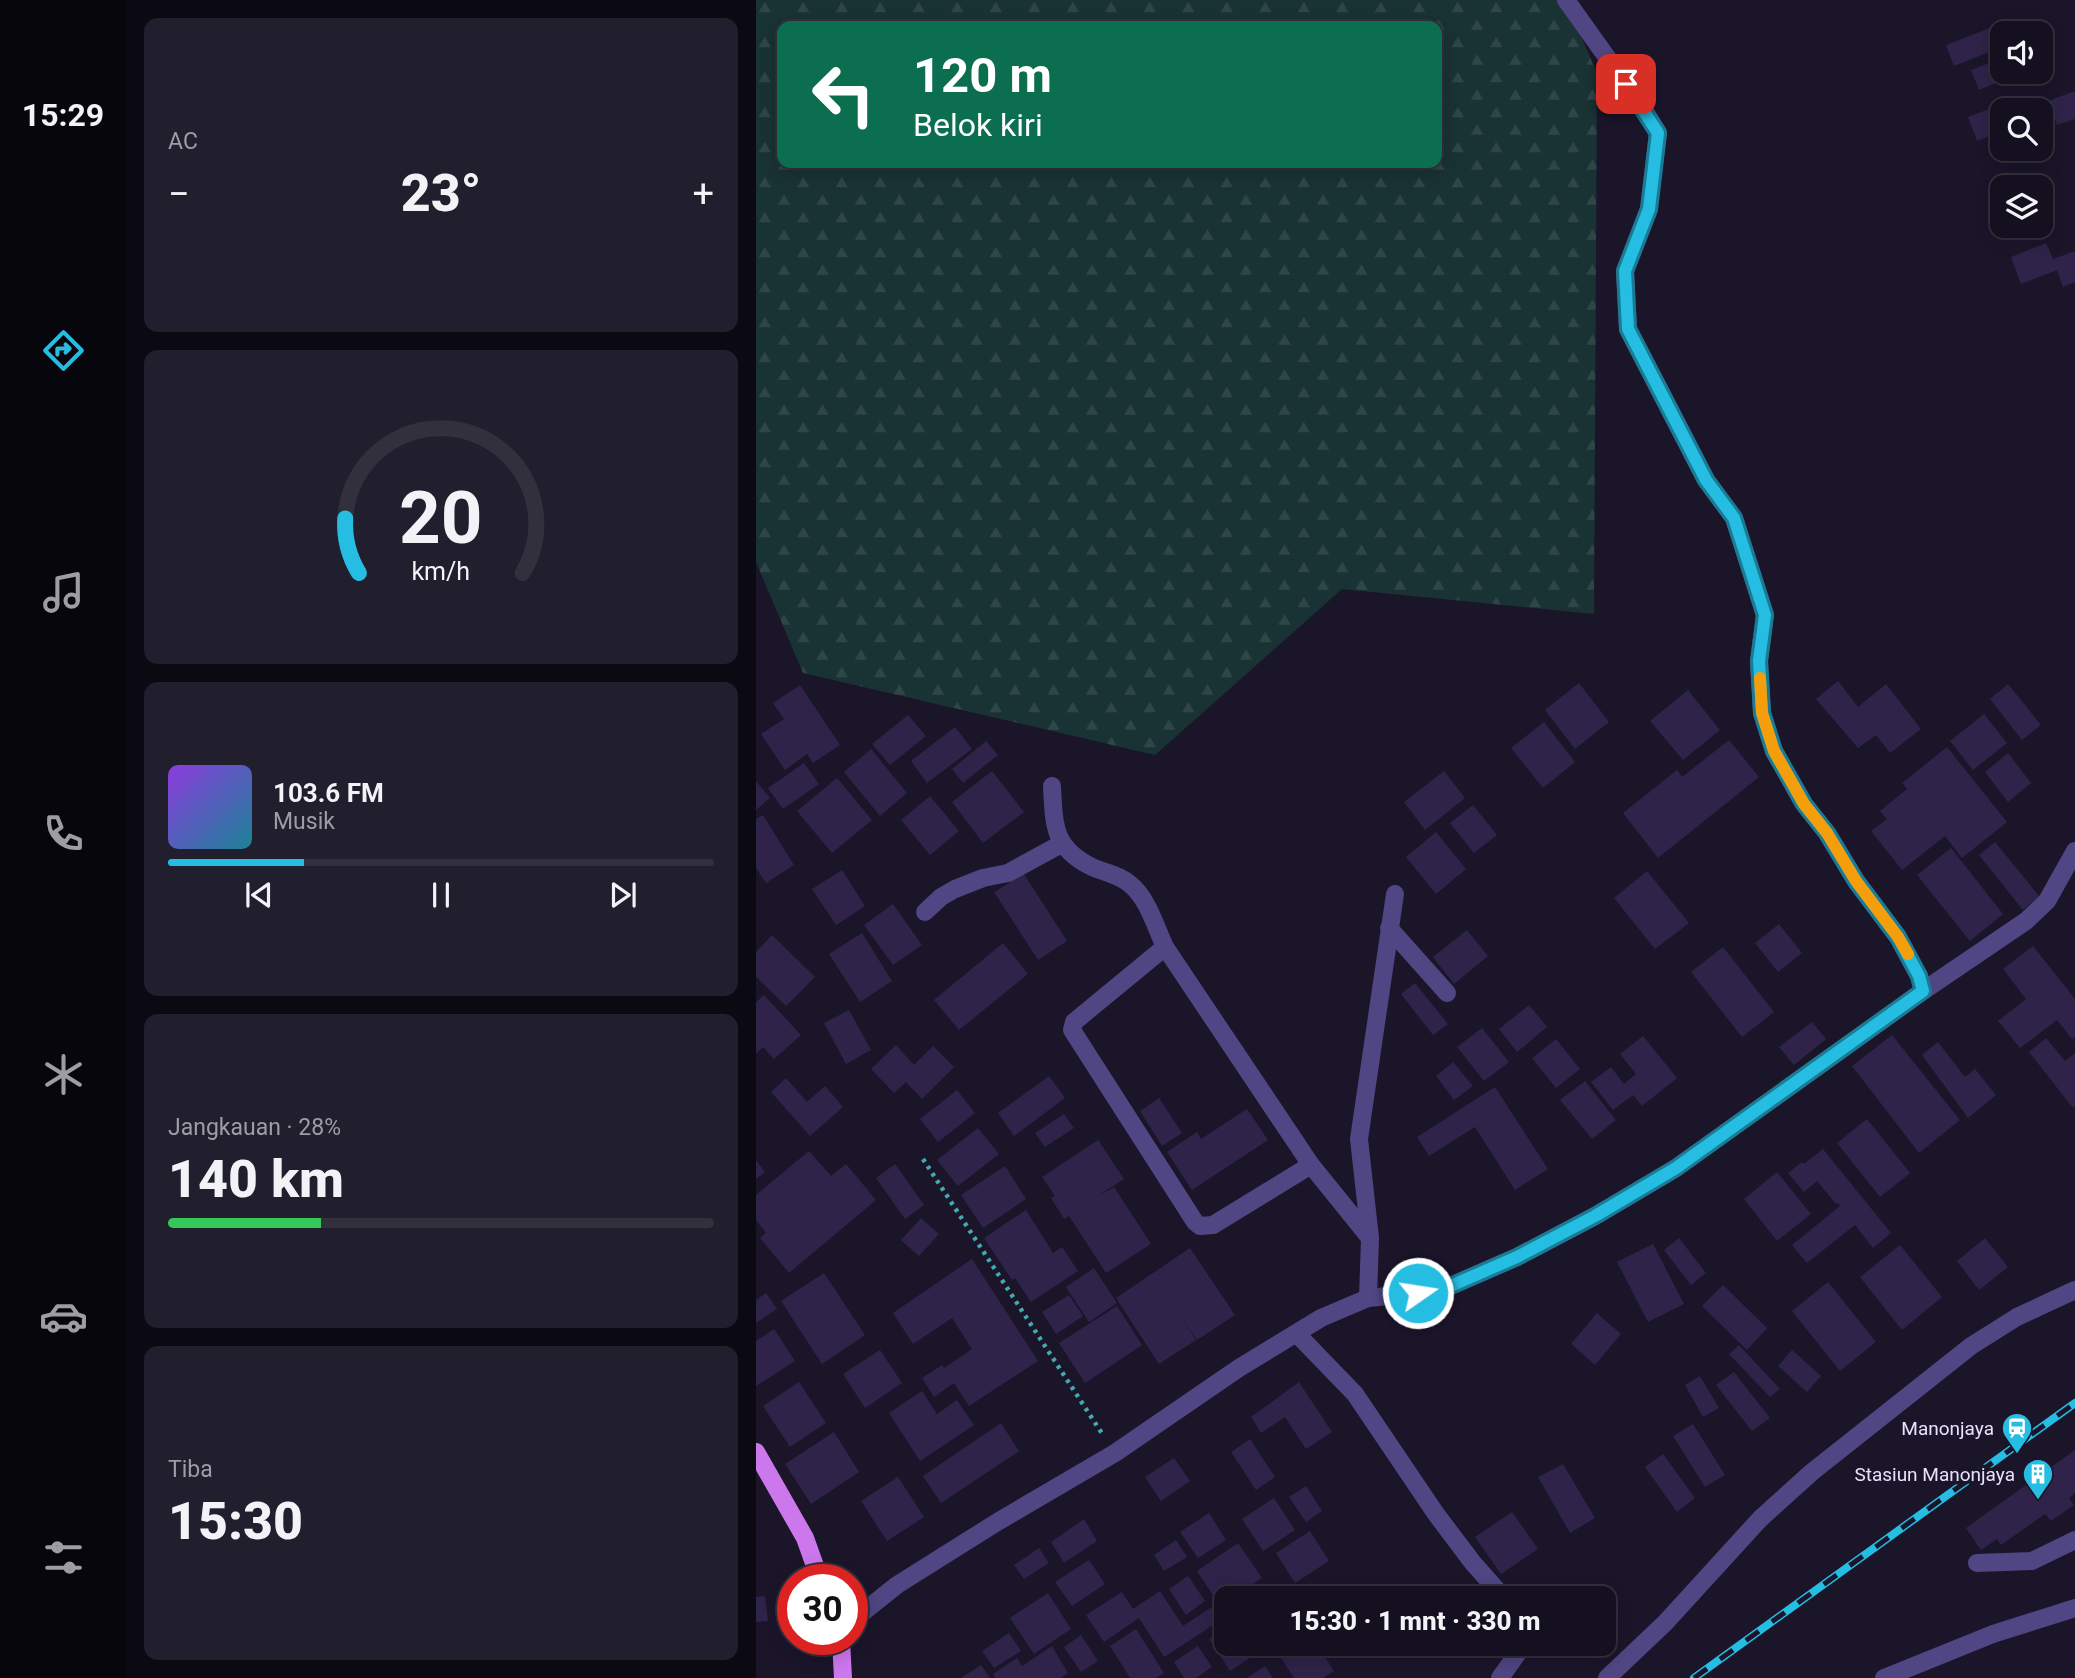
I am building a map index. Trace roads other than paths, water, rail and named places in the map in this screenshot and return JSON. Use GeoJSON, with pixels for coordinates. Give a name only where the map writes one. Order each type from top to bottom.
{"type":"FeatureCollection","features":[{"type":"Feature","properties":{"kind":"main road"},"geometry":{"type":"LineString","coordinates":[[756,1452],[805,1538],[814,1564]]}},
{"type":"Feature","properties":{"kind":"main road"},"geometry":{"type":"LineString","coordinates":[[842,1655],[843,1678]]}},
{"type":"Feature","properties":{"kind":"street"},"geometry":{"type":"LineString","coordinates":[[1566,0],[1641,104],[1658,133],[1649,209],[1625,271],[1628,329],[1706,480],[1734,518],[1765,615],[1759,661],[1762,713],[1774,751],[1804,804],[1898,937],[1919,976],[1923,991]]}},
{"type":"Feature","properties":{"kind":"street"},"geometry":{"type":"LineString","coordinates":[[1052,786],[1054,824],[1061,844],[1072,855],[1117,876],[1133,887],[1149,911],[1166,947],[1311,1165],[1370,1238]]}},
{"type":"Feature","properties":{"kind":"street"},"geometry":{"type":"LineString","coordinates":[[925,912],[941,897],[955,889],[970,882],[1007,873],[1061,844]]}},
{"type":"Feature","properties":{"kind":"street"},"geometry":{"type":"LineString","coordinates":[[868,1609],[897,1585],[1115,1453],[1239,1368],[1321,1318],[1368,1298],[1439,1291],[1517,1257],[1595,1216],[1676,1168],[2038,911],[2047,901],[2075,851]]}},
{"type":"Feature","properties":{"kind":"street"},"geometry":{"type":"LineString","coordinates":[[1368,1298],[1370,1238],[1359,1139],[1395,894]]}},
{"type":"Feature","properties":{"kind":"street"},"geometry":{"type":"LineString","coordinates":[[1390,928],[1447,993]]}},
{"type":"Feature","properties":{"kind":"street"},"geometry":{"type":"LineString","coordinates":[[1166,947],[1074,1022],[1072,1030],[1195,1222],[1200,1226],[1213,1225],[1311,1165]]}},
{"type":"Feature","properties":{"kind":"street"},"geometry":{"type":"LineString","coordinates":[[1606,1678],[1665,1623],[1760,1519],[1812,1472],[1971,1346],[2017,1317],[2075,1290]]}},
{"type":"Feature","properties":{"kind":"street"},"geometry":{"type":"LineString","coordinates":[[1297,1334],[1355,1394],[1436,1514],[1494,1586]]}},
{"type":"Feature","properties":{"kind":"street"},"geometry":{"type":"LineString","coordinates":[[1977,1563],[2032,1561],[2075,1540]]}},
{"type":"Feature","properties":{"kind":"street"},"geometry":{"type":"LineString","coordinates":[[1884,1678],[1981,1638],[2075,1608]]}},
{"type":"Feature","properties":{"kind":"street"},"geometry":{"type":"LineString","coordinates":[[1500,1678],[1516,1656]]}},
{"type":"Feature","properties":{"kind":"railway"},"geometry":{"type":"LineString","coordinates":[[1694,1678],[2075,1403]]}},
{"type":"Feature","properties":{"kind":"place","name":"Manonjaya"},"geometry":{"type":"Point","coordinates":[2017,1455]}},
{"type":"Feature","properties":{"kind":"place","name":"Stasiun Manonjaya"},"geometry":{"type":"Point","coordinates":[2038,1501]}}]}
